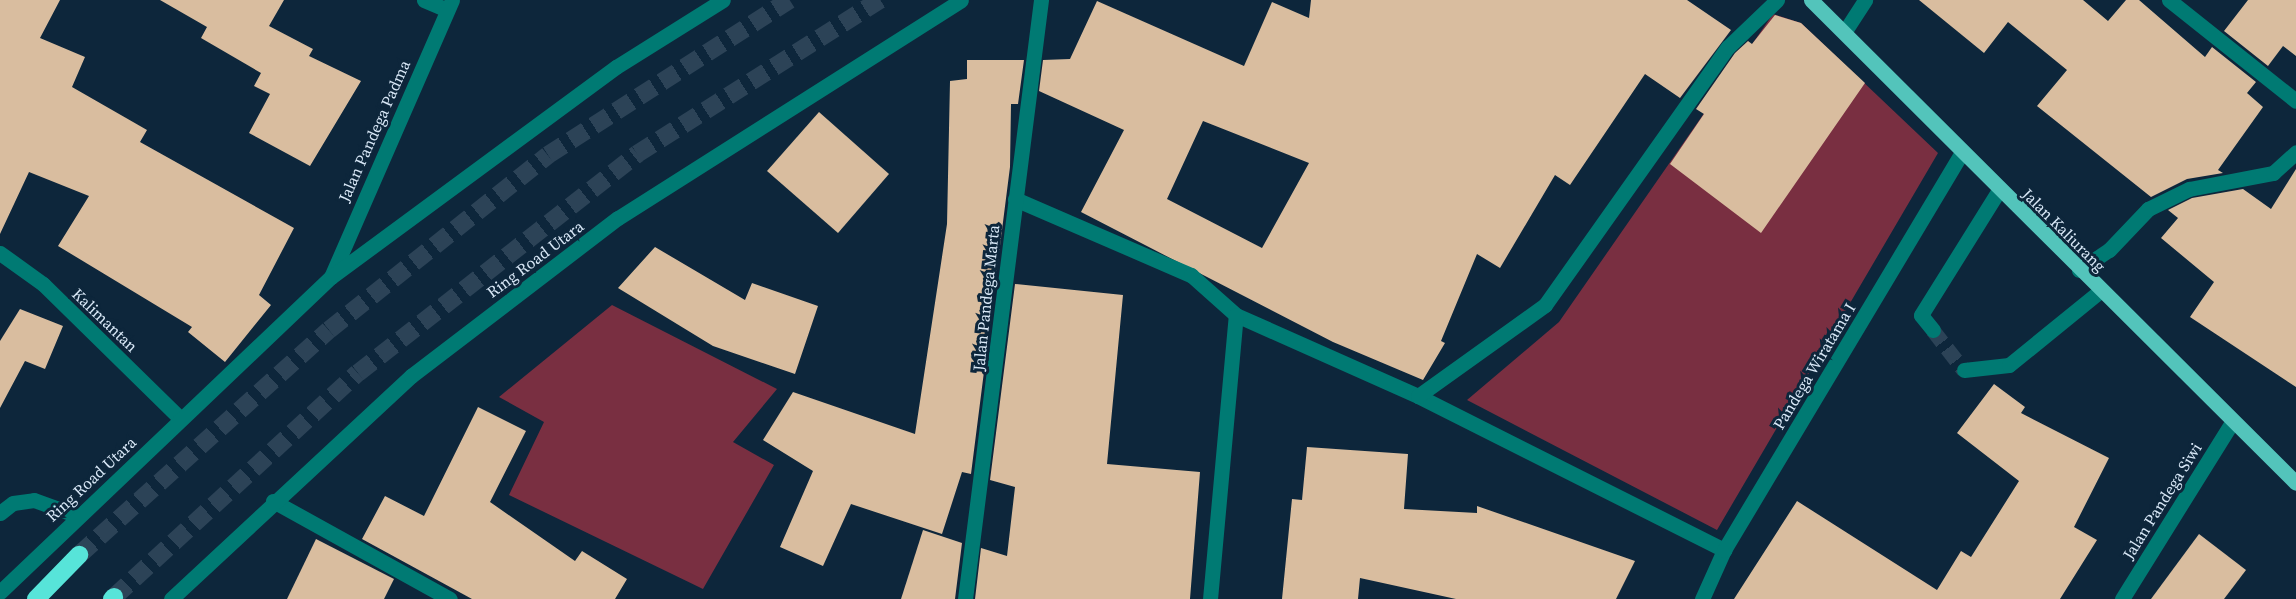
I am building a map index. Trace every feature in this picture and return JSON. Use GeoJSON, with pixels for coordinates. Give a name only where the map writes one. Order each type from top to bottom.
{"type":"FeatureCollection","features":[{"type":"Feature","properties":{"kind":"highway"},"geometry":{"type":"LineString","coordinates":[[36,599],[79,555]]}},
{"type":"Feature","properties":{"kind":"main road","name":"Jalan Kaliurang"},"geometry":{"type":"LineString","coordinates":[[1811,0],[1845,31],[1962,153],[2100,291],[2296,483]]}},
{"type":"Feature","properties":{"kind":"street"},"geometry":{"type":"LineString","coordinates":[[424,0],[449,5]]}},
{"type":"Feature","properties":{"kind":"street","name":"Ring Road Utara"},"geometry":{"type":"LineString","coordinates":[[0,592],[331,277],[616,67],[723,0]]}},
{"type":"Feature","properties":{"kind":"street","name":"Ring Road Utara"},"geometry":{"type":"LineString","coordinates":[[171,599],[273,501],[411,376],[618,218],[961,0]]}},
{"type":"Feature","properties":{"kind":"street","name":"Jalan Pandega Marta"},"geometry":{"type":"LineString","coordinates":[[965,599],[1041,0]]}},
{"type":"Feature","properties":{"kind":"street"},"geometry":{"type":"LineString","coordinates":[[1418,396],[1545,305],[1728,47],[1777,0]]}},
{"type":"Feature","properties":{"kind":"street"},"geometry":{"type":"LineString","coordinates":[[1845,31],[1866,0]]}},
{"type":"Feature","properties":{"kind":"street"},"geometry":{"type":"LineString","coordinates":[[2169,0],[2296,101]]}},
{"type":"Feature","properties":{"kind":"street","name":"Jalan Pandega Padma"},"geometry":{"type":"LineString","coordinates":[[331,277],[449,5]]}},
{"type":"Feature","properties":{"kind":"street"},"geometry":{"type":"LineString","coordinates":[[2079,270],[2109,250],[2148,208],[2189,189],[2273,173],[2296,152]]}},
{"type":"Feature","properties":{"kind":"street","name":"Pandega Wiratama I"},"geometry":{"type":"LineString","coordinates":[[1704,598],[1724,550],[1962,153]]}},
{"type":"Feature","properties":{"kind":"street"},"geometry":{"type":"LineString","coordinates":[[1933,330],[1921,315],[1999,190]]}},
{"type":"Feature","properties":{"kind":"street"},"geometry":{"type":"LineString","coordinates":[[1015,200],[1191,275],[1236,315],[1418,396],[1724,550]]}},
{"type":"Feature","properties":{"kind":"street","name":"Kalimantan"},"geometry":{"type":"LineString","coordinates":[[0,254],[43,284],[181,419]]}},
{"type":"Feature","properties":{"kind":"street"},"geometry":{"type":"LineString","coordinates":[[1965,370],[2009,365],[2100,291]]}},
{"type":"Feature","properties":{"kind":"street"},"geometry":{"type":"LineString","coordinates":[[1210,599],[1236,315]]}},
{"type":"Feature","properties":{"kind":"street","name":"Jalan Pandega Siwi"},"geometry":{"type":"LineString","coordinates":[[2122,599],[2232,422]]}},
{"type":"Feature","properties":{"kind":"street"},"geometry":{"type":"LineString","coordinates":[[0,513],[13,502],[34,500],[78,516]]}},
{"type":"Feature","properties":{"kind":"street"},"geometry":{"type":"LineString","coordinates":[[273,501],[450,599]]}},
{"type":"Feature","properties":{"kind":"shaded area"},"geometry":{"type":"Polygon","coordinates":[[[1773,14],[1801,23],[1938,153],[1717,530],[1467,400],[1559,322],[1773,14]]]}},
{"type":"Feature","properties":{"kind":"shaded area"},"geometry":{"type":"Polygon","coordinates":[[[612,305],[777,389],[733,442],[774,465],[703,589],[509,495],[544,422],[499,397],[612,305]]]}},
{"type":"Feature","properties":{"kind":"building"},"geometry":{"type":"Polygon","coordinates":[[[0,0],[60,0],[40,38],[85,57],[72,87],[147,130],[140,142],[294,228],[259,295],[271,305],[225,362],[188,332],[192,327],[58,246],[89,196],[29,172],[0,234],[0,0]]]}},
{"type":"Feature","properties":{"kind":"building"},"geometry":{"type":"Polygon","coordinates":[[[160,0],[284,0],[269,26],[313,49],[309,56],[361,81],[310,166],[249,133],[270,94],[254,86],[261,73],[201,38],[207,27],[160,0]]]}},
{"type":"Feature","properties":{"kind":"building"},"geometry":{"type":"Polygon","coordinates":[[[1311,0],[1687,0],[1731,30],[1680,98],[1645,74],[1570,185],[1555,175],[1500,268],[1477,254],[1441,341],[1445,343],[1423,380],[1333,342],[1081,212],[1124,130],[1039,91],[1043,60],[1070,59],[1097,1],[1244,66],[1272,2],[1309,18],[1311,0]],[[1203,121],[1167,199],[1262,248],[1309,163],[1203,121]]]}},
{"type":"Feature","properties":{"kind":"building"},"geometry":{"type":"Polygon","coordinates":[[[1919,0],[2083,0],[2108,21],[2126,0],[2139,0],[2205,57],[2212,47],[2256,82],[2247,93],[2263,107],[2218,170],[2223,173],[2187,179],[2151,197],[2037,106],[2067,70],[2008,22],[1984,53],[1919,0]]]}},
{"type":"Feature","properties":{"kind":"building"},"geometry":{"type":"Polygon","coordinates":[[[2248,0],[2296,0],[2296,56],[2283,46],[2268,66],[2224,31],[2248,0]]]}},
{"type":"Feature","properties":{"kind":"building"},"geometry":{"type":"Polygon","coordinates":[[[1775,15],[1801,23],[1865,83],[1761,233],[1670,164],[1704,114],[1696,109],[1735,53],[1748,41],[1752,44],[1775,15]]]}},
{"type":"Feature","properties":{"kind":"building"},"geometry":{"type":"Polygon","coordinates":[[[967,60],[1024,60],[1018,104],[1011,104],[1010,167],[971,474],[962,472],[942,534],[851,504],[823,566],[780,547],[813,471],[763,440],[793,392],[915,434],[947,224],[950,81],[967,79],[967,60]]]}},
{"type":"Feature","properties":{"kind":"building"},"geometry":{"type":"Polygon","coordinates":[[[819,112],[889,174],[838,233],[767,171],[819,112]]]}},
{"type":"Feature","properties":{"kind":"building"},"geometry":{"type":"Polygon","coordinates":[[[2296,169],[2296,387],[2190,317],[2214,282],[2161,238],[2178,218],[2168,210],[2192,198],[2243,189],[2271,209],[2296,169]]]}},
{"type":"Feature","properties":{"kind":"building"},"geometry":{"type":"Polygon","coordinates":[[[655,247],[745,300],[752,283],[818,306],[795,374],[713,346],[618,288],[655,247]]]}},
{"type":"Feature","properties":{"kind":"building"},"geometry":{"type":"Polygon","coordinates":[[[1015,284],[1123,295],[1107,464],[1200,472],[1190,599],[975,599],[981,548],[1007,556],[1015,487],[990,480],[1015,284]]]}},
{"type":"Feature","properties":{"kind":"building"},"geometry":{"type":"Polygon","coordinates":[[[20,309],[63,326],[45,369],[25,361],[0,408],[0,341],[20,309]]]}},
{"type":"Feature","properties":{"kind":"building"},"geometry":{"type":"Polygon","coordinates":[[[1994,384],[2025,407],[2021,413],[2109,458],[2074,527],[2097,540],[2060,599],[1734,599],[1797,501],[1937,590],[1961,551],[1971,557],[2019,481],[1957,433],[1994,384]]]}},
{"type":"Feature","properties":{"kind":"building"},"geometry":{"type":"Polygon","coordinates":[[[478,407],[526,431],[490,502],[575,561],[582,551],[627,579],[615,599],[472,599],[362,539],[385,496],[424,516],[478,407]]]}},
{"type":"Feature","properties":{"kind":"building"},"geometry":{"type":"Polygon","coordinates":[[[1307,447],[1408,454],[1404,509],[1477,513],[1477,506],[1635,561],[1616,599],[1456,599],[1360,578],[1358,599],[1282,599],[1292,499],[1302,500],[1307,447]]]}},
{"type":"Feature","properties":{"kind":"building"},"geometry":{"type":"Polygon","coordinates":[[[923,530],[962,543],[955,599],[901,599],[923,530]]]}},
{"type":"Feature","properties":{"kind":"building"},"geometry":{"type":"Polygon","coordinates":[[[2199,534],[2246,570],[2224,599],[2151,599],[2199,534]]]}},
{"type":"Feature","properties":{"kind":"building"},"geometry":{"type":"Polygon","coordinates":[[[316,539],[394,579],[384,599],[287,599],[316,539]]]}},
{"type":"Feature","properties":{"kind":"tunnel"},"geometry":{"type":"LineString","coordinates":[[79,555],[329,330],[548,155],[789,0]]}},
{"type":"Feature","properties":{"kind":"tunnel"},"geometry":{"type":"LineString","coordinates":[[114,597],[358,373],[637,154],[880,0]]}},
{"type":"Feature","properties":{"kind":"tunnel"},"geometry":{"type":"LineString","coordinates":[[1933,330],[1964,370]]}}]}
